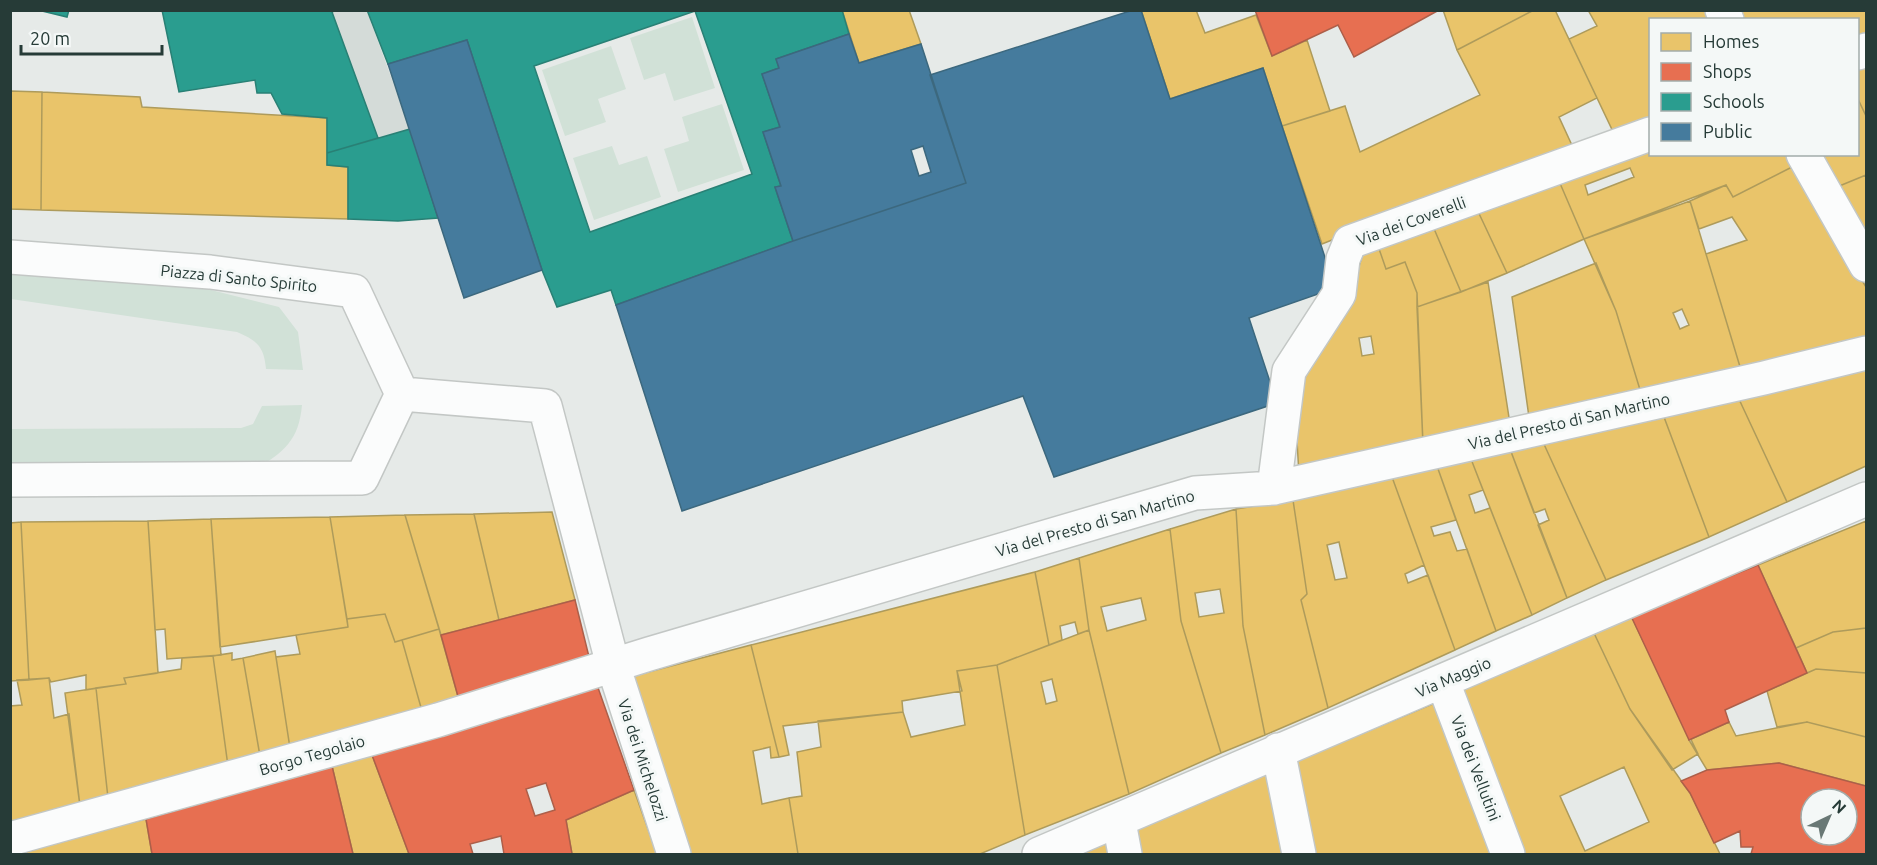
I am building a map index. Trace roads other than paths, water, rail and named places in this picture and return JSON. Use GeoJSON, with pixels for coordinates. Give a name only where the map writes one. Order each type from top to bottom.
{"type":"FeatureCollection","features":[{"type":"Feature","properties":{"kind":"street","name":"Via dei Coverelli"},"geometry":{"type":"LineString","coordinates":[[1274,488],[1289,371],[1339,294],[1343,259],[1350,242],[1649,134]]}},
{"type":"Feature","properties":{"kind":"street"},"geometry":{"type":"LineString","coordinates":[[1804,156],[1866,265]]}},
{"type":"Feature","properties":{"kind":"street","name":"Piazza di Santo Spirito"},"geometry":{"type":"LineString","coordinates":[[10,257],[210,272],[354,291],[402,394]]}},
{"type":"Feature","properties":{"kind":"street","name":"Via del Presto di San Martino"},"geometry":{"type":"LineString","coordinates":[[613,665],[1195,493],[1274,488],[1866,353]]}},
{"type":"Feature","properties":{"kind":"street"},"geometry":{"type":"LineString","coordinates":[[10,480],[362,478],[402,394],[545,406],[613,665]]}},
{"type":"Feature","properties":{"kind":"street","name":"Via Maggio"},"geometry":{"type":"LineString","coordinates":[[1039,855],[1119,822],[1278,750],[1443,682],[1866,499]]}},
{"type":"Feature","properties":{"kind":"street","name":"Borgo Tegolaio"},"geometry":{"type":"LineString","coordinates":[[10,839],[438,720],[613,665]]}},
{"type":"Feature","properties":{"kind":"street","name":"Via dei Michelozzi"},"geometry":{"type":"LineString","coordinates":[[613,665],[674,855]]}},
{"type":"Feature","properties":{"kind":"street","name":"Via dei Vellutini"},"geometry":{"type":"LineString","coordinates":[[1443,682],[1509,855]]}},
{"type":"Feature","properties":{"kind":"street"},"geometry":{"type":"LineString","coordinates":[[1278,750],[1299,855]]}},
{"type":"Feature","properties":{"kind":"street"},"geometry":{"type":"LineString","coordinates":[[1119,822],[1125,855]]}}]}
